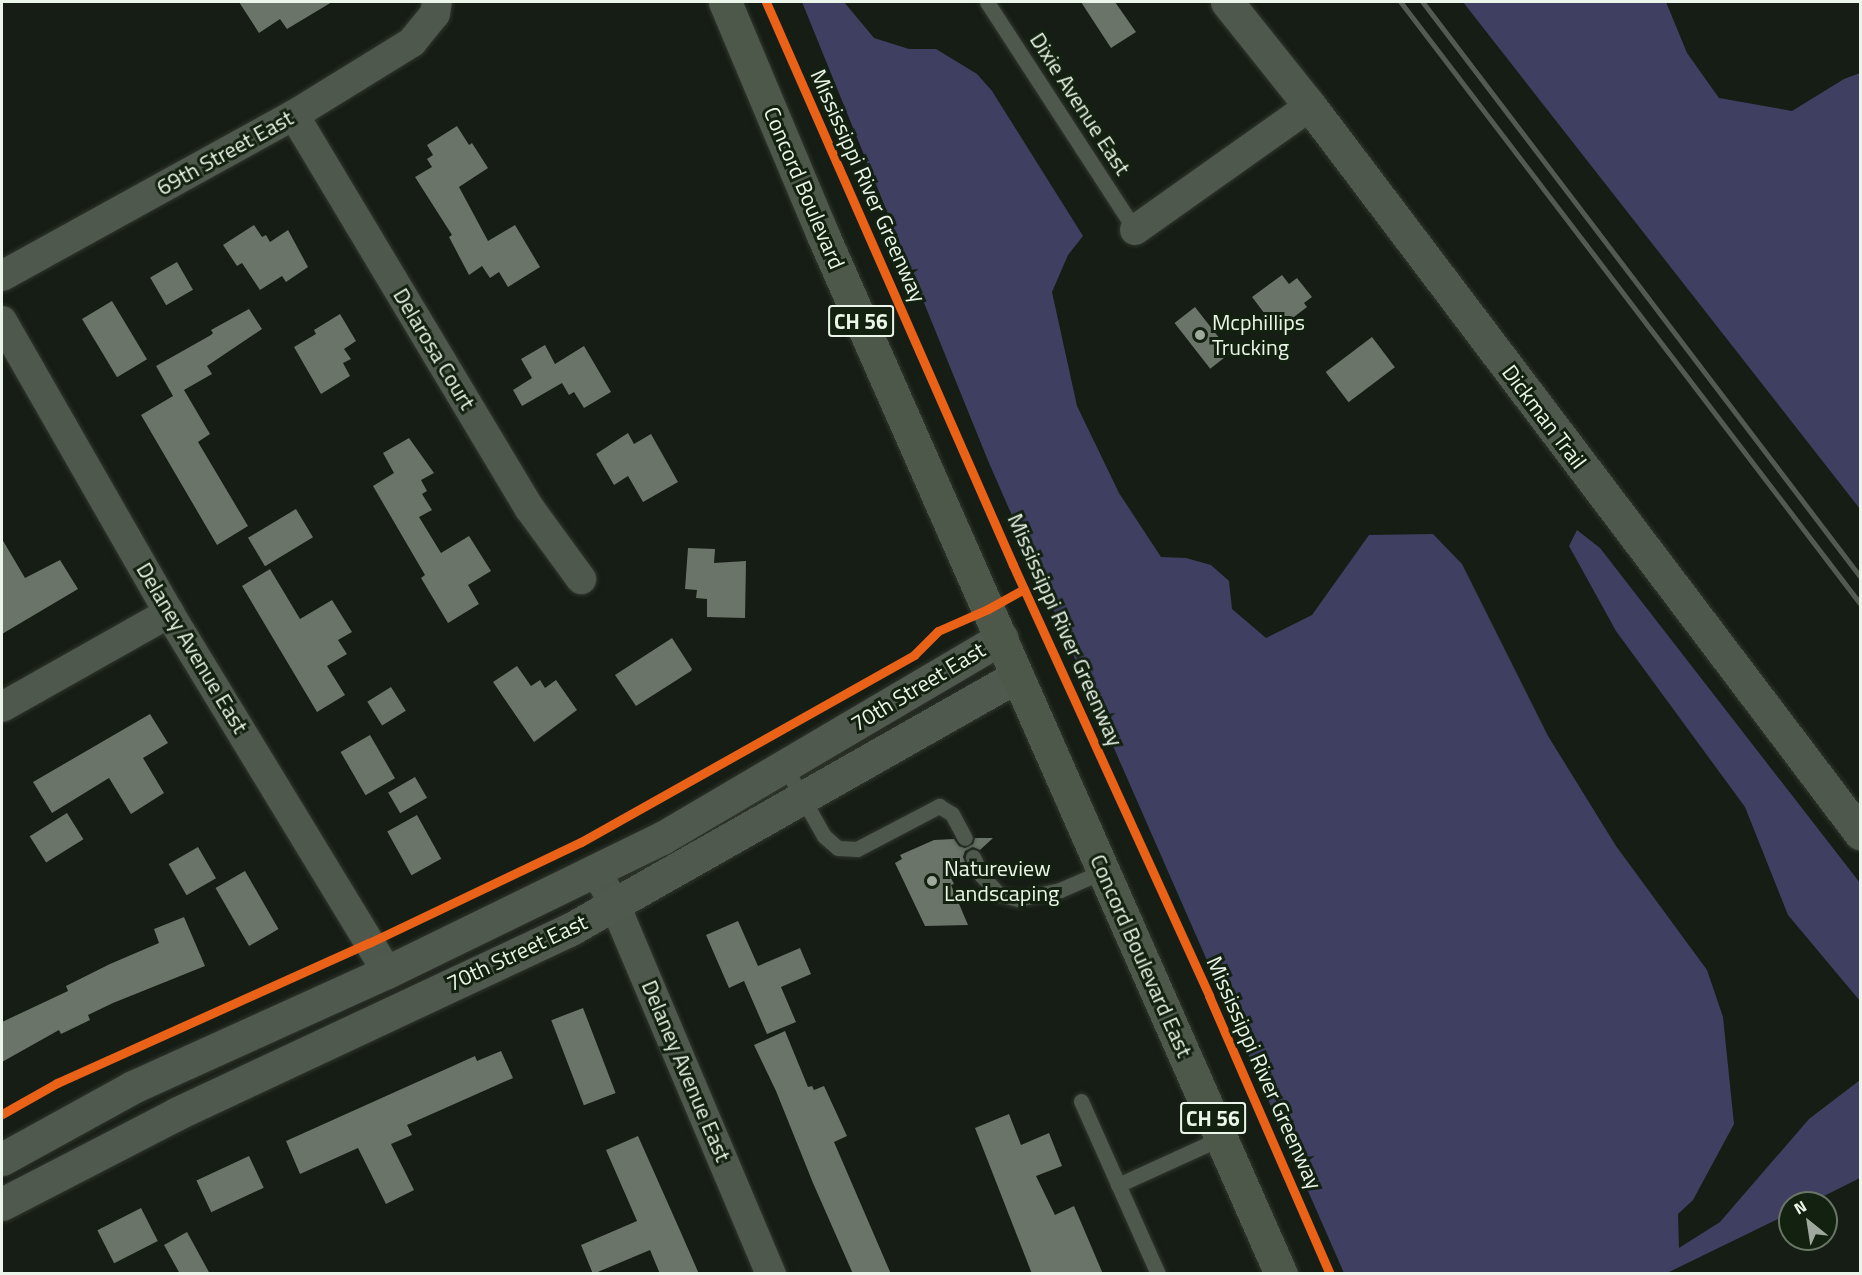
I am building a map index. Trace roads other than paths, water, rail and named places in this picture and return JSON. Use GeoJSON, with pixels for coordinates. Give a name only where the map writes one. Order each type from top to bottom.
{"type":"FeatureCollection","features":[{"type":"Feature","properties":{"kind":"main road","name":"Concord Boulevard"},"geometry":{"type":"LineString","coordinates":[[726,2],[822,233],[1001,638]]}},
{"type":"Feature","properties":{"kind":"main road","name":"Concord Boulevard East"},"geometry":{"type":"LineString","coordinates":[[1001,638],[1281,1274]]}},
{"type":"Feature","properties":{"kind":"main road","name":"70th Street East"},"geometry":{"type":"LineString","coordinates":[[2,1159],[133,1088],[387,972],[662,838],[1001,638]]}},
{"type":"Feature","properties":{"kind":"main road","name":"70th Street East"},"geometry":{"type":"LineString","coordinates":[[2,1204],[177,1113],[569,930],[1017,676]]}},
{"type":"Feature","properties":{"kind":"street","name":"Dickman Trail"},"geometry":{"type":"LineString","coordinates":[[1227,2],[1310,106],[1860,833]]}},
{"type":"Feature","properties":{"kind":"street","name":"69th Street East"},"geometry":{"type":"LineString","coordinates":[[2,276],[294,115],[412,42],[436,8]]}},
{"type":"Feature","properties":{"kind":"street"},"geometry":{"type":"LineString","coordinates":[[1135,230],[1310,106]]}},
{"type":"Feature","properties":{"kind":"street","name":"Delarosa Court"},"geometry":{"type":"LineString","coordinates":[[294,115],[530,509],[581,579]]}},
{"type":"Feature","properties":{"kind":"street","name":"Delaney Avenue East"},"geometry":{"type":"LineString","coordinates":[[2,321],[170,612],[387,972]]}},
{"type":"Feature","properties":{"kind":"street"},"geometry":{"type":"LineString","coordinates":[[2,707],[170,612]]}},
{"type":"Feature","properties":{"kind":"street","name":"Delaney Avenue East"},"geometry":{"type":"LineString","coordinates":[[596,871],[615,905],[771,1274]]}},
{"type":"Feature","properties":{"kind":"lane","name":"Dixie Avenue East"},"geometry":{"type":"LineString","coordinates":[[987,2],[1135,230]]}},
{"type":"Feature","properties":{"kind":"lane"},"geometry":{"type":"LineString","coordinates":[[784,765],[824,836],[838,848],[857,849],[939,806],[952,814],[965,838]]}},
{"type":"Feature","properties":{"kind":"lane"},"geometry":{"type":"LineString","coordinates":[[973,857],[982,876],[999,894],[1018,899],[1060,890],[1104,871]]}},
{"type":"Feature","properties":{"kind":"lane"},"geometry":{"type":"LineString","coordinates":[[1081,1101],[1158,1274]]}},
{"type":"Feature","properties":{"kind":"lane"},"geometry":{"type":"LineString","coordinates":[[1118,1185],[1221,1138]]}},
{"type":"Feature","properties":{"kind":"railway"},"geometry":{"type":"LineString","coordinates":[[1401,2],[1860,603]]}},
{"type":"Feature","properties":{"kind":"railway"},"geometry":{"type":"LineString","coordinates":[[1423,2],[1860,576]]}},
{"type":"Feature","properties":{"kind":"place","name":"Mcphillips Trucking"},"geometry":{"type":"Point","coordinates":[1200,335]}},
{"type":"Feature","properties":{"kind":"place","name":"Natureview Landscaping"},"geometry":{"type":"Point","coordinates":[932,881]}}]}
